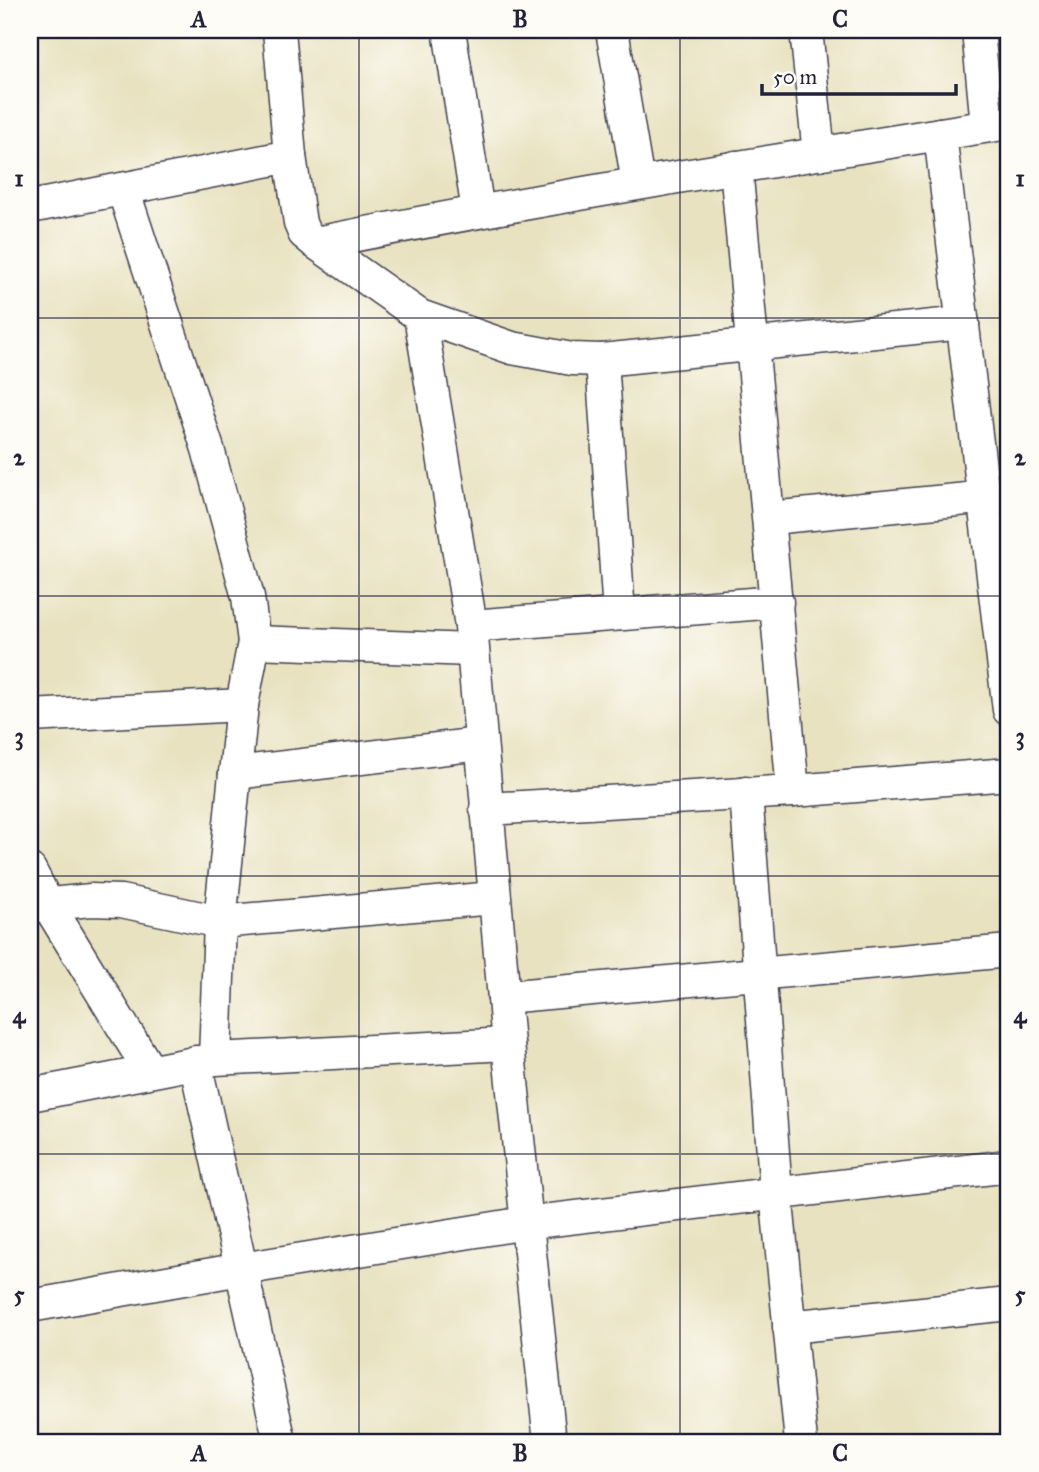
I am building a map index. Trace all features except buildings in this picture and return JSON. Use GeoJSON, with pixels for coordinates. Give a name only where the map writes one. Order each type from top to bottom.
{"type":"FeatureCollection","features":[{"type":"Feature","properties":{"kind":"street"},"geometry":{"type":"LineString","coordinates":[[278,30],[297,215],[304,233],[420,316],[512,348],[572,359],[602,360],[963,323]]}},
{"type":"Feature","properties":{"kind":"street"},"geometry":{"type":"LineString","coordinates":[[449,30],[478,211]]}},
{"type":"Feature","properties":{"kind":"street"},"geometry":{"type":"LineString","coordinates":[[612,30],[638,183]]}},
{"type":"Feature","properties":{"kind":"street"},"geometry":{"type":"LineString","coordinates":[[806,30],[818,153]]}},
{"type":"Feature","properties":{"kind":"street"},"geometry":{"type":"LineString","coordinates":[[316,243],[638,183],[998,125],[978,30]]}},
{"type":"Feature","properties":{"kind":"street"},"geometry":{"type":"LineString","coordinates":[[940,134],[963,323],[996,495],[1009,710]]}},
{"type":"Feature","properties":{"kind":"street"},"geometry":{"type":"LineString","coordinates":[[30,208],[290,156]]}},
{"type":"Feature","properties":{"kind":"street"},"geometry":{"type":"LineString","coordinates":[[736,167],[793,791]]}},
{"type":"Feature","properties":{"kind":"street"},"geometry":{"type":"LineString","coordinates":[[123,189],[208,449],[248,597],[254,642],[242,705],[205,1061],[241,1269],[280,1442]]}},
{"type":"Feature","properties":{"kind":"street"},"geometry":{"type":"LineString","coordinates":[[420,316],[471,638],[508,1044],[550,1442]]}},
{"type":"Feature","properties":{"kind":"street"},"geometry":{"type":"LineString","coordinates":[[602,360],[620,614]]}},
{"type":"Feature","properties":{"kind":"street"},"geometry":{"type":"LineString","coordinates":[[770,518],[996,495]]}},
{"type":"Feature","properties":{"kind":"street"},"geometry":{"type":"LineString","coordinates":[[254,642],[471,638],[620,614],[777,602]]}},
{"type":"Feature","properties":{"kind":"street"},"geometry":{"type":"LineString","coordinates":[[30,716],[242,705]]}},
{"type":"Feature","properties":{"kind":"street"},"geometry":{"type":"LineString","coordinates":[[235,773],[480,744]]}},
{"type":"Feature","properties":{"kind":"street"},"geometry":{"type":"LineString","coordinates":[[486,809],[793,791],[1009,774]]}},
{"type":"Feature","properties":{"kind":"street"},"geometry":{"type":"LineString","coordinates":[[746,793],[776,1193],[802,1442]]}},
{"type":"Feature","properties":{"kind":"street"},"geometry":{"type":"LineString","coordinates":[[30,870],[38,904],[150,1071]]}},
{"type":"Feature","properties":{"kind":"street"},"geometry":{"type":"LineString","coordinates":[[38,904],[121,901],[220,922],[494,898]]}},
{"type":"Feature","properties":{"kind":"street"},"geometry":{"type":"LineString","coordinates":[[504,997],[1009,951]]}},
{"type":"Feature","properties":{"kind":"street"},"geometry":{"type":"LineString","coordinates":[[30,1095],[205,1061],[508,1044]]}},
{"type":"Feature","properties":{"kind":"street"},"geometry":{"type":"LineString","coordinates":[[30,1306],[526,1223],[1009,1166]]}},
{"type":"Feature","properties":{"kind":"street"},"geometry":{"type":"LineString","coordinates":[[789,1327],[1009,1304]]}}]}
